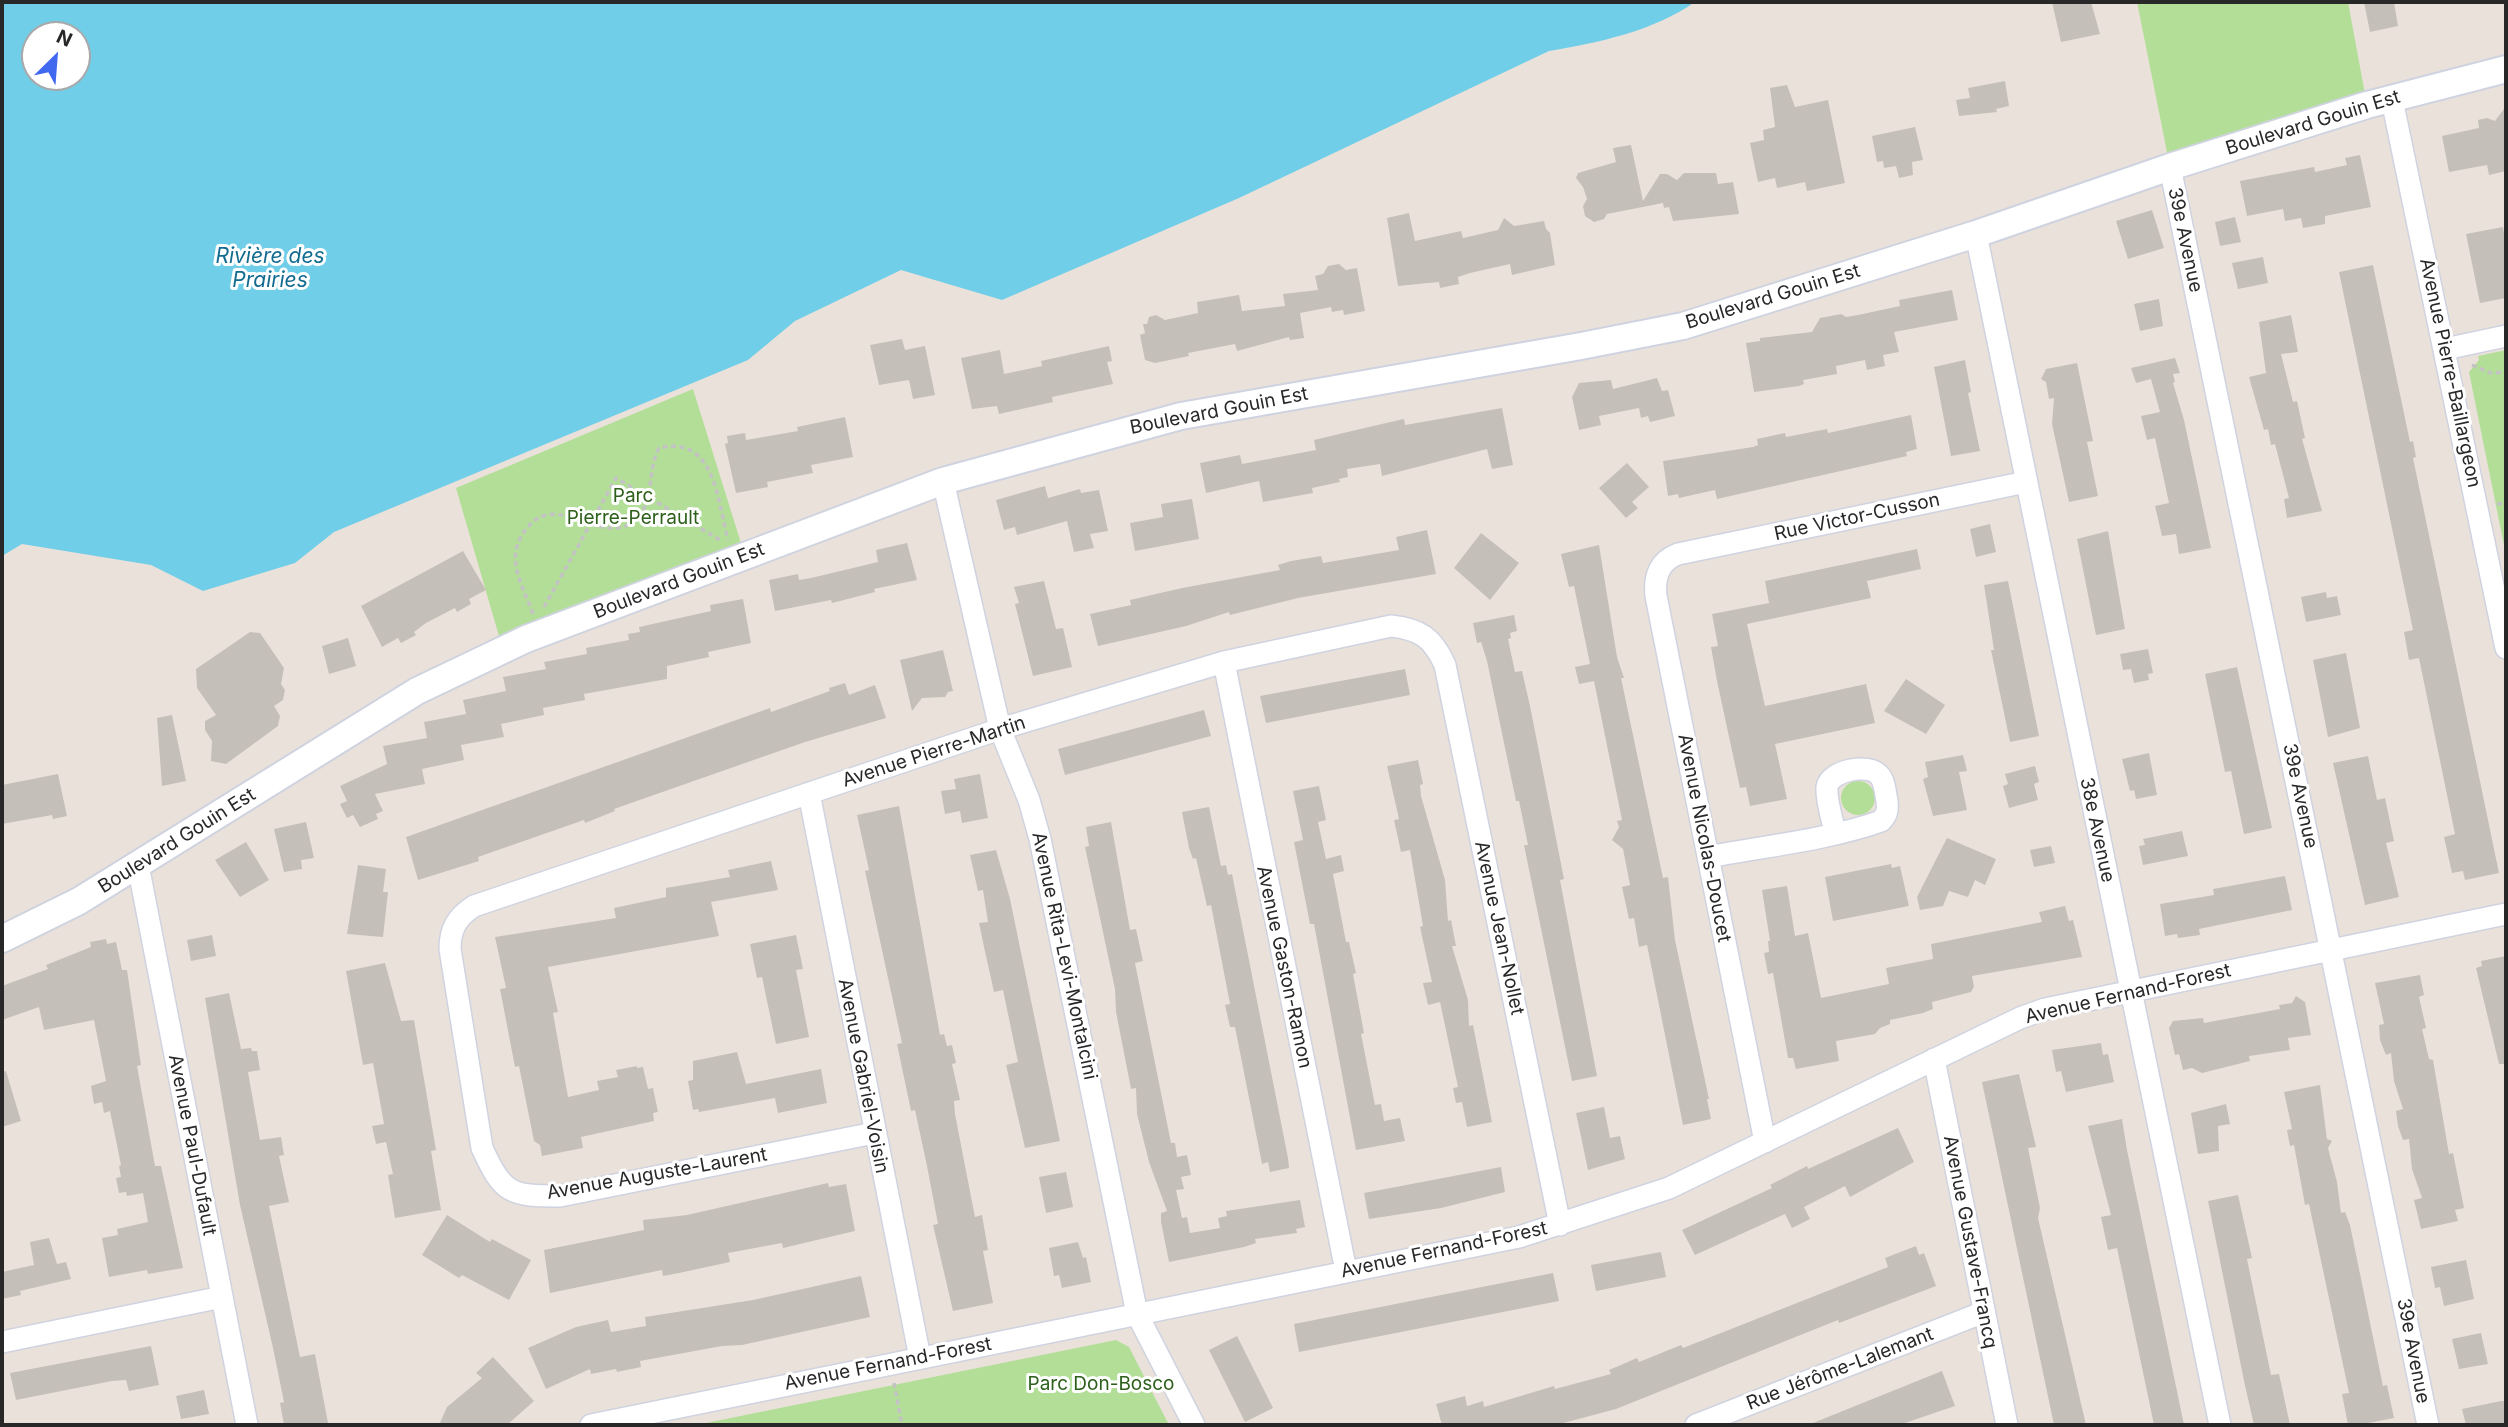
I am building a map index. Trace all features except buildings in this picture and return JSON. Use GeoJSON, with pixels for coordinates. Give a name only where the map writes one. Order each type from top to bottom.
{"type":"FeatureCollection","features":[{"type":"Feature","properties":{"kind":"street","name":"Boulevard Gouin Est"},"geometry":{"type":"LineString","coordinates":[[2,939],[79,901],[417,691],[526,639],[943,481],[1181,416],[1683,326],[1976,234],[2170,167],[2506,68]]}},
{"type":"Feature","properties":{"kind":"street","name":"Avenue Pierre-Baillargeon"},"geometry":{"type":"LineString","coordinates":[[2392,100],[2506,648]]}},
{"type":"Feature","properties":{"kind":"street","name":"39e Avenue"},"geometry":{"type":"LineString","coordinates":[[2170,167],[2428,1425]]}},
{"type":"Feature","properties":{"kind":"street","name":"38e Avenue"},"geometry":{"type":"LineString","coordinates":[[1976,234],[2220,1425]]}},
{"type":"Feature","properties":{"kind":"street"},"geometry":{"type":"LineString","coordinates":[[2445,349],[2506,336]]}},
{"type":"Feature","properties":{"kind":"street","name":"Avenue Rita-Levi-Montalcini"},"geometry":{"type":"LineString","coordinates":[[943,481],[1000,729],[1029,800],[1040,839],[1137,1314],[1194,1425]]}},
{"type":"Feature","properties":{"kind":"street","name":"Rue Victor-Cusson"},"geometry":{"type":"LineString","coordinates":[[1688,552],[2026,482]]}},
{"type":"Feature","properties":{"kind":"street","name":"Avenue Nicolas-Doucet"},"geometry":{"type":"LineString","coordinates":[[1688,552],[1663,563],[1655,586],[1765,1142]]}},
{"type":"Feature","properties":{"kind":"street","name":"Avenue Pierre-Martin"},"geometry":{"type":"LineString","coordinates":[[456,923],[474,906],[1000,729],[1224,662],[1391,626],[1410,628],[1426,635]]}},
{"type":"Feature","properties":{"kind":"street","name":"Avenue Jean-Nollet"},"geometry":{"type":"LineString","coordinates":[[1426,635],[1438,649],[1445,665],[1560,1225]]}},
{"type":"Feature","properties":{"kind":"street","name":"Avenue Gaston-Ramon"},"geometry":{"type":"LineString","coordinates":[[1224,662],[1346,1271]]}},
{"type":"Feature","properties":{"kind":"street","name":"Avenue Gabriel-Voisin"},"geometry":{"type":"LineString","coordinates":[[809,793],[920,1357]]}},
{"type":"Feature","properties":{"kind":"street"},"geometry":{"type":"LineString","coordinates":[[1708,857],[1835,832]]}},
{"type":"Feature","properties":{"kind":"street","name":"Avenue Paul-Dufault"},"geometry":{"type":"LineString","coordinates":[[138,865],[247,1425]]}},
{"type":"Feature","properties":{"kind":"street","name":"Avenue Fernand-Forest"},"geometry":{"type":"LineString","coordinates":[[592,1425],[1519,1237],[1669,1188],[2033,1013],[2506,914]]}},
{"type":"Feature","properties":{"kind":"street","name":"Avenue Auguste-Laurent"},"geometry":{"type":"LineString","coordinates":[[456,923],[450,935],[450,949],[482,1148],[494,1174],[508,1191],[530,1196],[560,1196],[874,1133]]}},
{"type":"Feature","properties":{"kind":"street","name":"Avenue Gustave-Francq"},"geometry":{"type":"LineString","coordinates":[[1934,1059],[2007,1425]]}},
{"type":"Feature","properties":{"kind":"street"},"geometry":{"type":"LineString","coordinates":[[2,1342],[222,1297]]}},
{"type":"Feature","properties":{"kind":"street","name":"Rue Jérôme-Lalemant"},"geometry":{"type":"LineString","coordinates":[[1696,1425],[1984,1312]]}},
{"type":"Feature","properties":{"kind":"path"},"geometry":{"type":"LineString","coordinates":[[649,498],[641,514],[630,524],[612,527],[591,523],[549,513],[533,520],[515,546],[515,564],[536,622],[591,523],[616,478],[649,498],[729,546],[710,472],[698,452],[677,444],[659,448],[650,464],[649,498]]}},
{"type":"Feature","properties":{"kind":"path"},"geometry":{"type":"LineString","coordinates":[[890,1364],[902,1425]]}},
{"type":"Feature","properties":{"kind":"green space"},"geometry":{"type":"Polygon","coordinates":[[[2137,2],[2348,2],[2367,105],[2170,167],[2137,2]]]}},
{"type":"Feature","properties":{"kind":"green space"},"geometry":{"type":"Polygon","coordinates":[[[2506,350],[2506,555],[2469,372],[2479,360],[2478,356],[2506,350]]]}},
{"type":"Feature","properties":{"kind":"green space","name":"Parc Pierre-Perrault"},"geometry":{"type":"Polygon","coordinates":[[[693,389],[745,556],[503,650],[456,488],[693,389]]]}},
{"type":"Feature","properties":{"kind":"green space"},"geometry":{"type":"Polygon","coordinates":[[[1858,781],[1870,786],[1875,798],[1870,810],[1858,815],[1846,810],[1841,798],[1846,786],[1858,781]]]}},
{"type":"Feature","properties":{"kind":"green space","name":"Parc Don-Bosco"},"geometry":{"type":"Polygon","coordinates":[[[1116,1340],[1129,1347],[1169,1425],[696,1425],[1116,1340]]]}},
{"type":"Feature","properties":{"kind":"water","name":"Rivière des Prairies"},"geometry":{"type":"Polygon","coordinates":[[[2,2],[1695,2],[1662,21],[1643,28],[1605,40],[1549,51],[1239,198],[1002,300],[901,270],[795,321],[748,360],[334,532],[295,563],[203,591],[151,565],[22,544],[2,556],[2,2]]]}}]}
